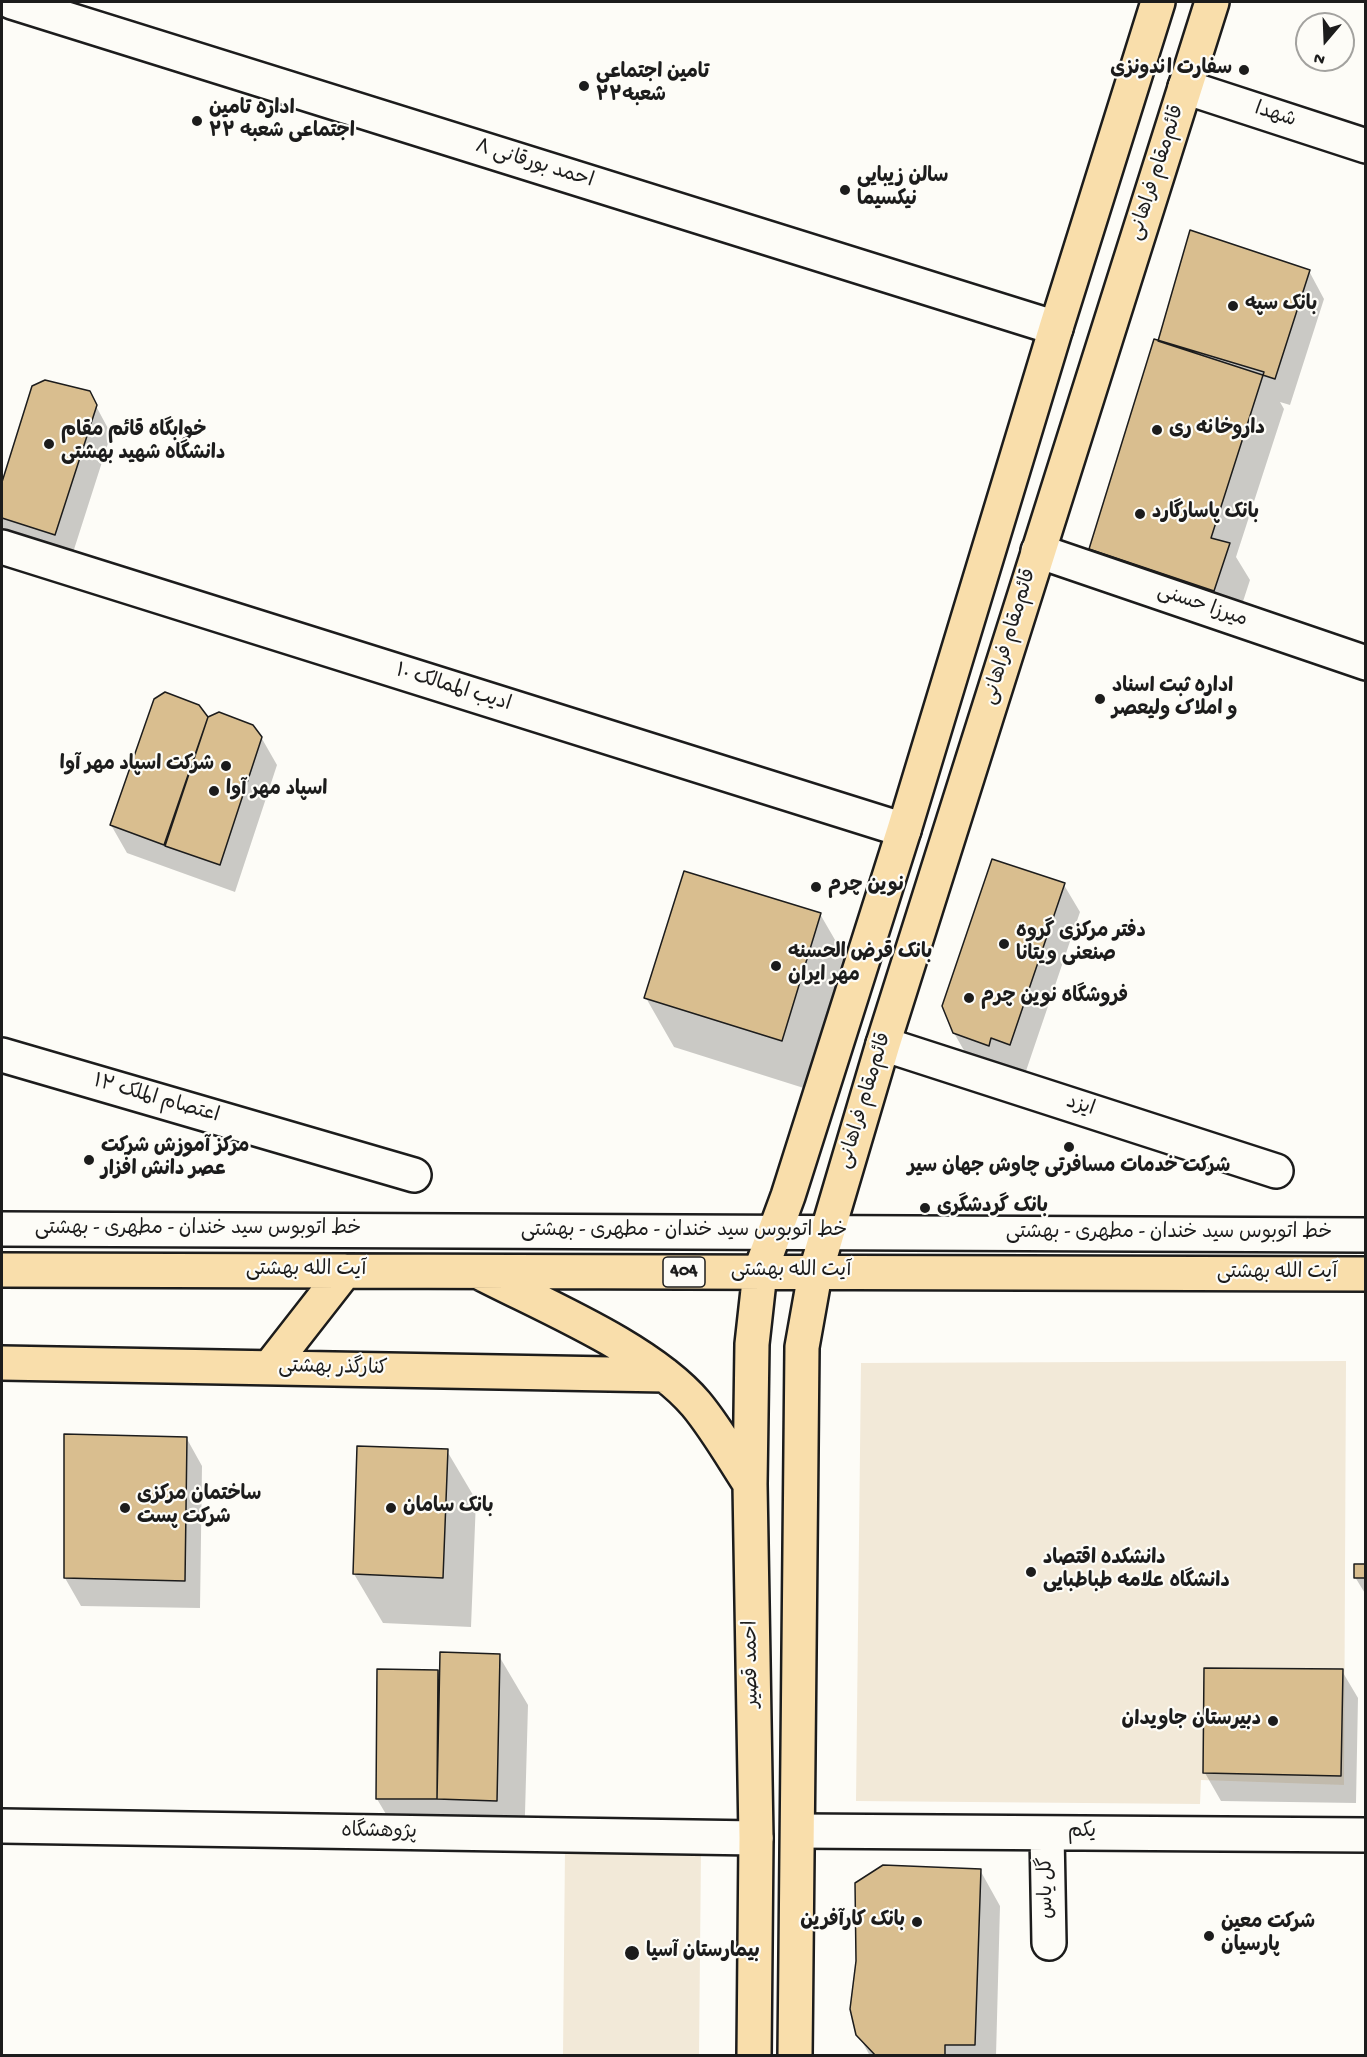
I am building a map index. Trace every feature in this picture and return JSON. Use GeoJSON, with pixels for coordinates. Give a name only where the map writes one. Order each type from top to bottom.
{"type":"FeatureCollection","features":[{"type":"Feature","properties":{"kind":"main road"},"geometry":{"type":"LineString","coordinates":[[760,1272],[788,1196],[904,830],[1056,328],[1158,2]]}},
{"type":"Feature","properties":{"kind":"main road","name":"قائم‌مقام فراهانی"},"geometry":{"type":"LineString","coordinates":[[815,1274],[884,1044],[1212,2]]}},
{"type":"Feature","properties":{"kind":"main road","name":"آیت الله بهشتی"},"geometry":{"type":"LineString","coordinates":[[2,1270],[1365,1274]]}},
{"type":"Feature","properties":{"kind":"main road"},"geometry":{"type":"LineString","coordinates":[[270,1367],[345,1271]]}},
{"type":"Feature","properties":{"kind":"main road"},"geometry":{"type":"LineString","coordinates":[[477,1271],[628,1350],[665,1375],[696,1404],[750,1484]]}},
{"type":"Feature","properties":{"kind":"main road","name":"احمد قصیر"},"geometry":{"type":"LineString","coordinates":[[754,2055],[756,1838],[750,1484],[752,1344],[760,1272]]}},
{"type":"Feature","properties":{"kind":"main road"},"geometry":{"type":"LineString","coordinates":[[795,2055],[802,1347],[815,1274]]}},
{"type":"Feature","properties":{"kind":"main road","name":"کنارگذر بهشتی"},"geometry":{"type":"LineString","coordinates":[[2,1363],[665,1375]]}},
{"type":"Feature","properties":{"kind":"street","name":"احمد بورقانی ۸"},"geometry":{"type":"LineString","coordinates":[[12,2],[1056,328]]}},
{"type":"Feature","properties":{"kind":"street","name":"شهدا"},"geometry":{"type":"LineString","coordinates":[[1185,87],[1365,146]]}},
{"type":"Feature","properties":{"kind":"street","name":"ادیب الممالک ۱۰"},"geometry":{"type":"LineString","coordinates":[[2,547],[904,830]]}},
{"type":"Feature","properties":{"kind":"street","name":"میرزا حسنی"},"geometry":{"type":"LineString","coordinates":[[1038,551],[1365,663]]}},
{"type":"Feature","properties":{"kind":"street","name":"ایزد"},"geometry":{"type":"LineString","coordinates":[[884,1044],[1276,1171]]}},
{"type":"Feature","properties":{"kind":"street","name":"اعتصام الملک ۱۲"},"geometry":{"type":"LineString","coordinates":[[2,1055],[414,1175]]}},
{"type":"Feature","properties":{"kind":"street","name":"خط اتوبوس سید خندان - مطهری - بهشتی"},"geometry":{"type":"LineString","coordinates":[[2,1229],[1365,1235]]}},
{"type":"Feature","properties":{"kind":"street","name":"پژوهشگاه"},"geometry":{"type":"LineString","coordinates":[[2,1826],[756,1838]]}},
{"type":"Feature","properties":{"kind":"street","name":"یکم"},"geometry":{"type":"LineString","coordinates":[[798,1831],[1365,1835]]}},
{"type":"Feature","properties":{"kind":"street","name":"گل یاس"},"geometry":{"type":"LineString","coordinates":[[1047,1833],[1049,1943]]}},
{"type":"Feature","properties":{"kind":"shaded area","name":"دانشکده اقتصاد دانشگاه علامه طباطبایی"},"geometry":{"type":"Polygon","coordinates":[[[1346,1361],[1344,1785],[1201,1780],[1200,1804],[856,1801],[861,1363],[1346,1361]]]}},
{"type":"Feature","properties":{"kind":"shaded area","name":"بیمارستان آسیا"},"geometry":{"type":"Polygon","coordinates":[[[565,1849],[701,1851],[699,2055],[563,2056],[565,1849]]]}},
{"type":"Feature","properties":{"kind":"building","name":"بانک سپه"},"geometry":{"type":"Polygon","coordinates":[[[1190,230],[1310,270],[1275,379],[1158,341],[1190,230]]]}},
{"type":"Feature","properties":{"kind":"building"},"geometry":{"type":"Polygon","coordinates":[[[1154,339],[1264,372],[1211,538],[1230,543],[1214,591],[1089,549],[1154,339]]]}},
{"type":"Feature","properties":{"kind":"building","name":"خوابگاه قائم مقام دانشگاه شهید بهشتی"},"geometry":{"type":"Polygon","coordinates":[[[45,380],[90,391],[97,405],[55,535],[2,518],[2,482],[32,386],[45,380]]]}},
{"type":"Feature","properties":{"kind":"building"},"geometry":{"type":"Polygon","coordinates":[[[165,692],[199,705],[208,717],[164,845],[110,825],[154,699],[165,692]]]}},
{"type":"Feature","properties":{"kind":"building","name":"اسپاد مهر آوا"},"geometry":{"type":"Polygon","coordinates":[[[219,712],[253,725],[262,737],[220,865],[165,846],[208,717],[219,712]]]}},
{"type":"Feature","properties":{"kind":"building","name":"دفتر مرکزی گروه صنعنی ویتانا"},"geometry":{"type":"Polygon","coordinates":[[[992,859],[1065,883],[1010,1045],[991,1038],[989,1046],[953,1033],[942,1006],[992,859]]]}},
{"type":"Feature","properties":{"kind":"building"},"geometry":{"type":"Polygon","coordinates":[[[684,871],[821,913],[782,1041],[644,998],[684,871]]]}},
{"type":"Feature","properties":{"kind":"building","name":"ساختمان مرکزی شرکت پست"},"geometry":{"type":"Polygon","coordinates":[[[64,1434],[187,1437],[185,1581],[64,1578],[64,1434]]]}},
{"type":"Feature","properties":{"kind":"building"},"geometry":{"type":"Polygon","coordinates":[[[357,1446],[448,1449],[443,1578],[353,1574],[357,1446]]]}},
{"type":"Feature","properties":{"kind":"building"},"geometry":{"type":"Polygon","coordinates":[[[1354,1564],[1366,1564],[1366,1578],[1354,1578],[1354,1564]]]}},
{"type":"Feature","properties":{"kind":"building"},"geometry":{"type":"Polygon","coordinates":[[[440,1652],[500,1654],[497,1801],[437,1799],[440,1652]]]}},
{"type":"Feature","properties":{"kind":"building","name":"دبیرستان جاویدان"},"geometry":{"type":"Polygon","coordinates":[[[1204,1668],[1343,1669],[1341,1776],[1203,1773],[1204,1668]]]}},
{"type":"Feature","properties":{"kind":"building"},"geometry":{"type":"Polygon","coordinates":[[[377,1669],[438,1670],[437,1799],[376,1799],[377,1669]]]}},
{"type":"Feature","properties":{"kind":"building","name":"بانک کارآفرین"},"geometry":{"type":"Polygon","coordinates":[[[883,1865],[981,1869],[975,2045],[945,2045],[945,2056],[876,2056],[856,2035],[850,2009],[856,1961],[855,1883],[883,1865]]]}},
{"type":"Feature","properties":{"kind":"place","name":"سفارت اندونزی"},"geometry":{"type":"Point","coordinates":[1244,70]}},
{"type":"Feature","properties":{"kind":"place","name":"تامین اجتماعی شعبه۲۲"},"geometry":{"type":"Point","coordinates":[584,86]}},
{"type":"Feature","properties":{"kind":"place","name":"اداره تامین اجتماعی شعبه ۲۲"},"geometry":{"type":"Point","coordinates":[197,121]}},
{"type":"Feature","properties":{"kind":"place","name":"سالن زیبایی نیکسیما"},"geometry":{"type":"Point","coordinates":[845,190]}},
{"type":"Feature","properties":{"kind":"place","name":"بانک سپه"},"geometry":{"type":"Point","coordinates":[1233,306]}},
{"type":"Feature","properties":{"kind":"place","name":"داروخانه ری"},"geometry":{"type":"Point","coordinates":[1157,430]}},
{"type":"Feature","properties":{"kind":"place","name":"خوابگاه قائم مقام دانشگاه شهید بهشتی"},"geometry":{"type":"Point","coordinates":[49,444]}},
{"type":"Feature","properties":{"kind":"place","name":"بانک پاسارگارد"},"geometry":{"type":"Point","coordinates":[1140,514]}},
{"type":"Feature","properties":{"kind":"place","name":"اداره ثبت اسناد و املاک ولیعصر"},"geometry":{"type":"Point","coordinates":[1100,699]}},
{"type":"Feature","properties":{"kind":"place","name":"شرکت اسپاد مهر آوا"},"geometry":{"type":"Point","coordinates":[226,766]}},
{"type":"Feature","properties":{"kind":"place","name":"اسپاد مهر آوا"},"geometry":{"type":"Point","coordinates":[214,791]}},
{"type":"Feature","properties":{"kind":"place","name":"نوین چرم"},"geometry":{"type":"Point","coordinates":[816,887]}},
{"type":"Feature","properties":{"kind":"place","name":"دفتر مرکزی گروه صنعنی ویتانا"},"geometry":{"type":"Point","coordinates":[1004,944]}},
{"type":"Feature","properties":{"kind":"place","name":"بانک قرض الحسنه مهر ایران"},"geometry":{"type":"Point","coordinates":[776,966]}},
{"type":"Feature","properties":{"kind":"place","name":"فروشگاه نوین چرم"},"geometry":{"type":"Point","coordinates":[969,998]}},
{"type":"Feature","properties":{"kind":"place","name":"شرکت خدمات مسافرتی چاوش جهان سیر"},"geometry":{"type":"Point","coordinates":[1069,1147]}},
{"type":"Feature","properties":{"kind":"place","name":"مرکز آموزش شرکت عصر دانش افزار"},"geometry":{"type":"Point","coordinates":[89,1160]}},
{"type":"Feature","properties":{"kind":"place","name":"بانک گردشگری"},"geometry":{"type":"Point","coordinates":[925,1208]}},
{"type":"Feature","properties":{"kind":"place","name":"ساختمان مرکزی شرکت پست"},"geometry":{"type":"Point","coordinates":[125,1508]}},
{"type":"Feature","properties":{"kind":"place","name":"بانک سامان"},"geometry":{"type":"Point","coordinates":[391,1508]}},
{"type":"Feature","properties":{"kind":"place","name":"دانشکده اقتصاد دانشگاه علامه طباطبایی"},"geometry":{"type":"Point","coordinates":[1031,1572]}},
{"type":"Feature","properties":{"kind":"place","name":"دبیرستان جاویدان"},"geometry":{"type":"Point","coordinates":[1273,1721]}},
{"type":"Feature","properties":{"kind":"place","name":"بانک کارآفرین"},"geometry":{"type":"Point","coordinates":[917,1922]}},
{"type":"Feature","properties":{"kind":"place","name":"شرکت معین پارسیان"},"geometry":{"type":"Point","coordinates":[1209,1936]}},
{"type":"Feature","properties":{"kind":"place","name":"بیمارستان آسیا"},"geometry":{"type":"Point","coordinates":[632,1953]}}]}
